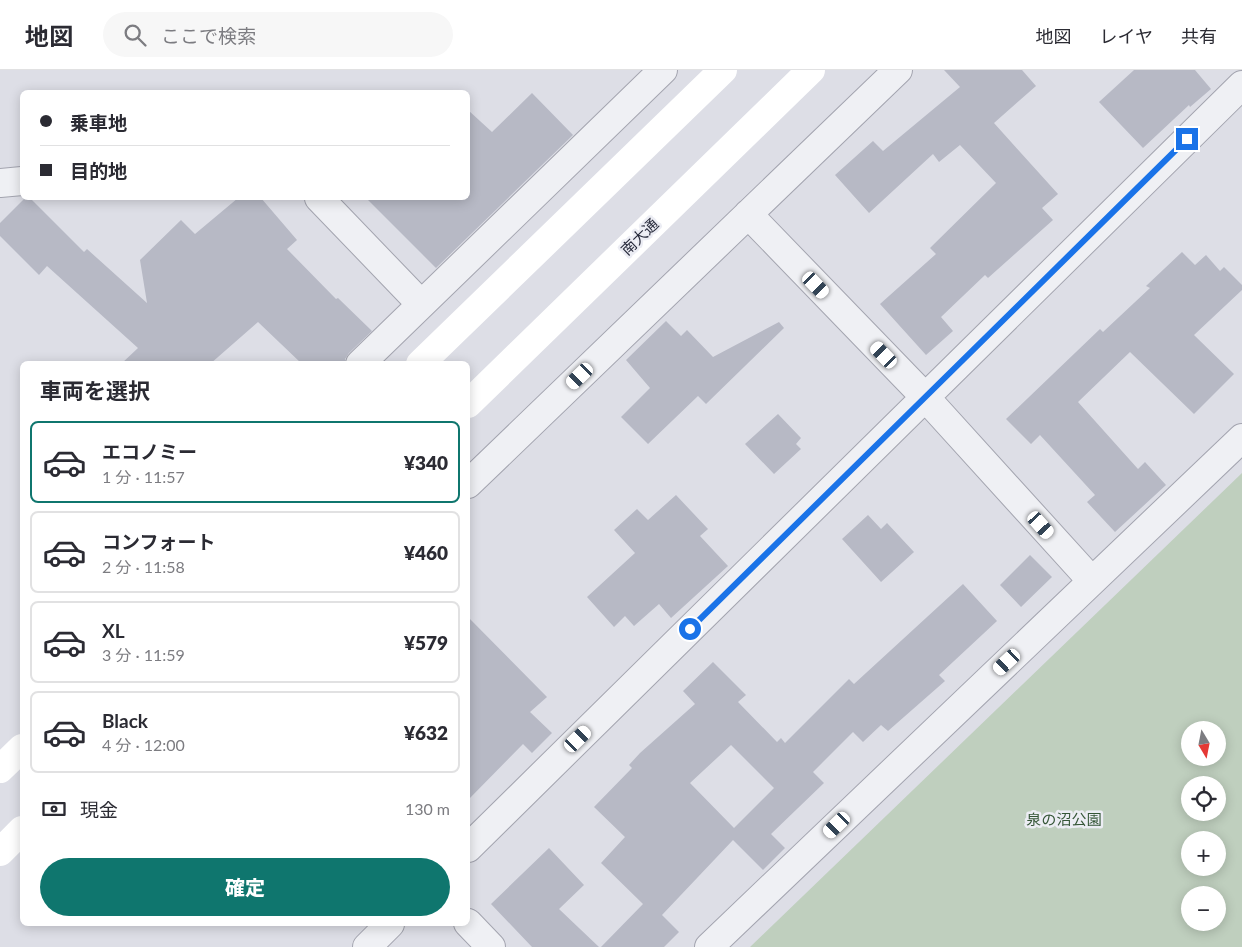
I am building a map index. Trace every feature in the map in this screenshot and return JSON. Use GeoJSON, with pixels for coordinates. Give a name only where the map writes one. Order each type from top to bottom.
{"type":"FeatureCollection","features":[{"type":"Feature","properties":{"kind":"main road"},"geometry":{"type":"LineString","coordinates":[[423,361],[723,70]]}},
{"type":"Feature","properties":{"kind":"main road","name":"南大通"},"geometry":{"type":"LineString","coordinates":[[470,402],[811,70]]}},
{"type":"Feature","properties":{"kind":"main road"},"geometry":{"type":"LineString","coordinates":[[0,769],[20,750]]}},
{"type":"Feature","properties":{"kind":"main road"},"geometry":{"type":"LineString","coordinates":[[0,852],[20,832]]}},
{"type":"Feature","properties":{"kind":"street"},"geometry":{"type":"LineString","coordinates":[[363,361],[664,70]]}},
{"type":"Feature","properties":{"kind":"street"},"geometry":{"type":"LineString","coordinates":[[470,482],[898,70]]}},
{"type":"Feature","properties":{"kind":"street"},"geometry":{"type":"LineString","coordinates":[[470,846],[1242,85]]}},
{"type":"Feature","properties":{"kind":"street"},"geometry":{"type":"LineString","coordinates":[[0,183],[20,181]]}},
{"type":"Feature","properties":{"kind":"street"},"geometry":{"type":"LineString","coordinates":[[321,200],[421,304]]}},
{"type":"Feature","properties":{"kind":"street"},"geometry":{"type":"LineString","coordinates":[[748,214],[925,397],[1092,581]]}},
{"type":"Feature","properties":{"kind":"street"},"geometry":{"type":"LineString","coordinates":[[709,947],[1242,438]]}},
{"type":"Feature","properties":{"kind":"street"},"geometry":{"type":"LineString","coordinates":[[470,925],[491,947]]}},
{"type":"Feature","properties":{"kind":"street"},"geometry":{"type":"LineString","coordinates":[[367,947],[388,926]]}},
{"type":"Feature","properties":{"kind":"green space","name":"泉の沼公園"},"geometry":{"type":"Polygon","coordinates":[[[1242,473],[1242,947],[750,947],[1242,473]]]}},
{"type":"Feature","properties":{"kind":"building"},"geometry":{"type":"Polygon","coordinates":[[[944,70],[1022,70],[1036,86],[994,123],[1058,194],[1042,208],[1053,220],[988,278],[985,275],[941,317],[953,331],[926,355],[880,304],[936,254],[930,248],[996,183],[960,145],[939,162],[933,154],[869,213],[835,175],[873,141],[883,151],[960,87],[944,70]]]}},
{"type":"Feature","properties":{"kind":"building"},"geometry":{"type":"Polygon","coordinates":[[[1134,70],[1195,70],[1211,89],[1190,107],[1189,105],[1143,148],[1099,102],[1134,70]]]}},
{"type":"Feature","properties":{"kind":"building"},"geometry":{"type":"Polygon","coordinates":[[[532,93],[573,135],[436,268],[368,200],[470,200],[470,112],[492,132],[532,93]]]}},
{"type":"Feature","properties":{"kind":"building"},"geometry":{"type":"Polygon","coordinates":[[[23,200],[32,200],[84,252],[87,249],[147,303],[140,260],[181,220],[195,234],[236,200],[263,200],[297,240],[287,249],[336,299],[338,298],[372,331],[349,353],[345,361],[299,361],[258,322],[213,361],[124,361],[138,348],[47,266],[39,275],[0,236],[0,223],[23,200]]]}},
{"type":"Feature","properties":{"kind":"building"},"geometry":{"type":"Polygon","coordinates":[[[1182,252],[1195,265],[1206,255],[1220,271],[1224,267],[1242,285],[1242,290],[1194,335],[1234,374],[1194,414],[1130,352],[1078,402],[1138,469],[1145,462],[1166,485],[1115,532],[1087,502],[1095,495],[1040,435],[1031,444],[1006,419],[1100,329],[1103,332],[1150,288],[1146,286],[1182,252]]]}},
{"type":"Feature","properties":{"kind":"building"},"geometry":{"type":"Polygon","coordinates":[[[666,321],[681,336],[687,330],[713,357],[779,322],[784,328],[706,404],[698,396],[648,444],[621,417],[650,388],[626,360],[666,321]]]}},
{"type":"Feature","properties":{"kind":"building"},"geometry":{"type":"Polygon","coordinates":[[[778,414],[801,438],[796,444],[801,449],[774,474],[745,444],[778,414]]]}},
{"type":"Feature","properties":{"kind":"building"},"geometry":{"type":"Polygon","coordinates":[[[676,495],[708,529],[700,536],[728,566],[671,618],[659,604],[634,626],[625,616],[614,627],[587,597],[635,553],[614,530],[637,509],[648,520],[676,495]]]}},
{"type":"Feature","properties":{"kind":"building"},"geometry":{"type":"Polygon","coordinates":[[[868,515],[881,529],[887,523],[914,552],[881,582],[842,539],[868,515]]]}},
{"type":"Feature","properties":{"kind":"building"},"geometry":{"type":"Polygon","coordinates":[[[1030,555],[1052,577],[1021,607],[1000,585],[1030,555]]]}},
{"type":"Feature","properties":{"kind":"building"},"geometry":{"type":"Polygon","coordinates":[[[963,584],[997,621],[939,675],[945,681],[888,731],[881,725],[863,742],[853,732],[813,772],[824,783],[771,834],[785,848],[763,870],[733,840],[662,915],[679,932],[664,947],[601,947],[643,904],[601,863],[625,837],[594,807],[632,768],[629,765],[640,753],[695,704],[683,691],[713,662],[746,695],[738,702],[777,742],[781,738],[785,743],[849,679],[854,684],[963,584]],[[731,745],[690,783],[734,828],[774,788],[731,745]]]}},
{"type":"Feature","properties":{"kind":"building"},"geometry":{"type":"Polygon","coordinates":[[[470,619],[547,697],[530,712],[552,733],[532,753],[523,744],[470,798],[470,619]]]}},
{"type":"Feature","properties":{"kind":"building"},"geometry":{"type":"Polygon","coordinates":[[[549,848],[584,885],[559,909],[599,947],[532,947],[491,904],[549,848]]]}},
{"type":"Feature","properties":{"kind":"route"},"geometry":{"type":"LineString","coordinates":[[690,629],[1187,139]]}}]}
